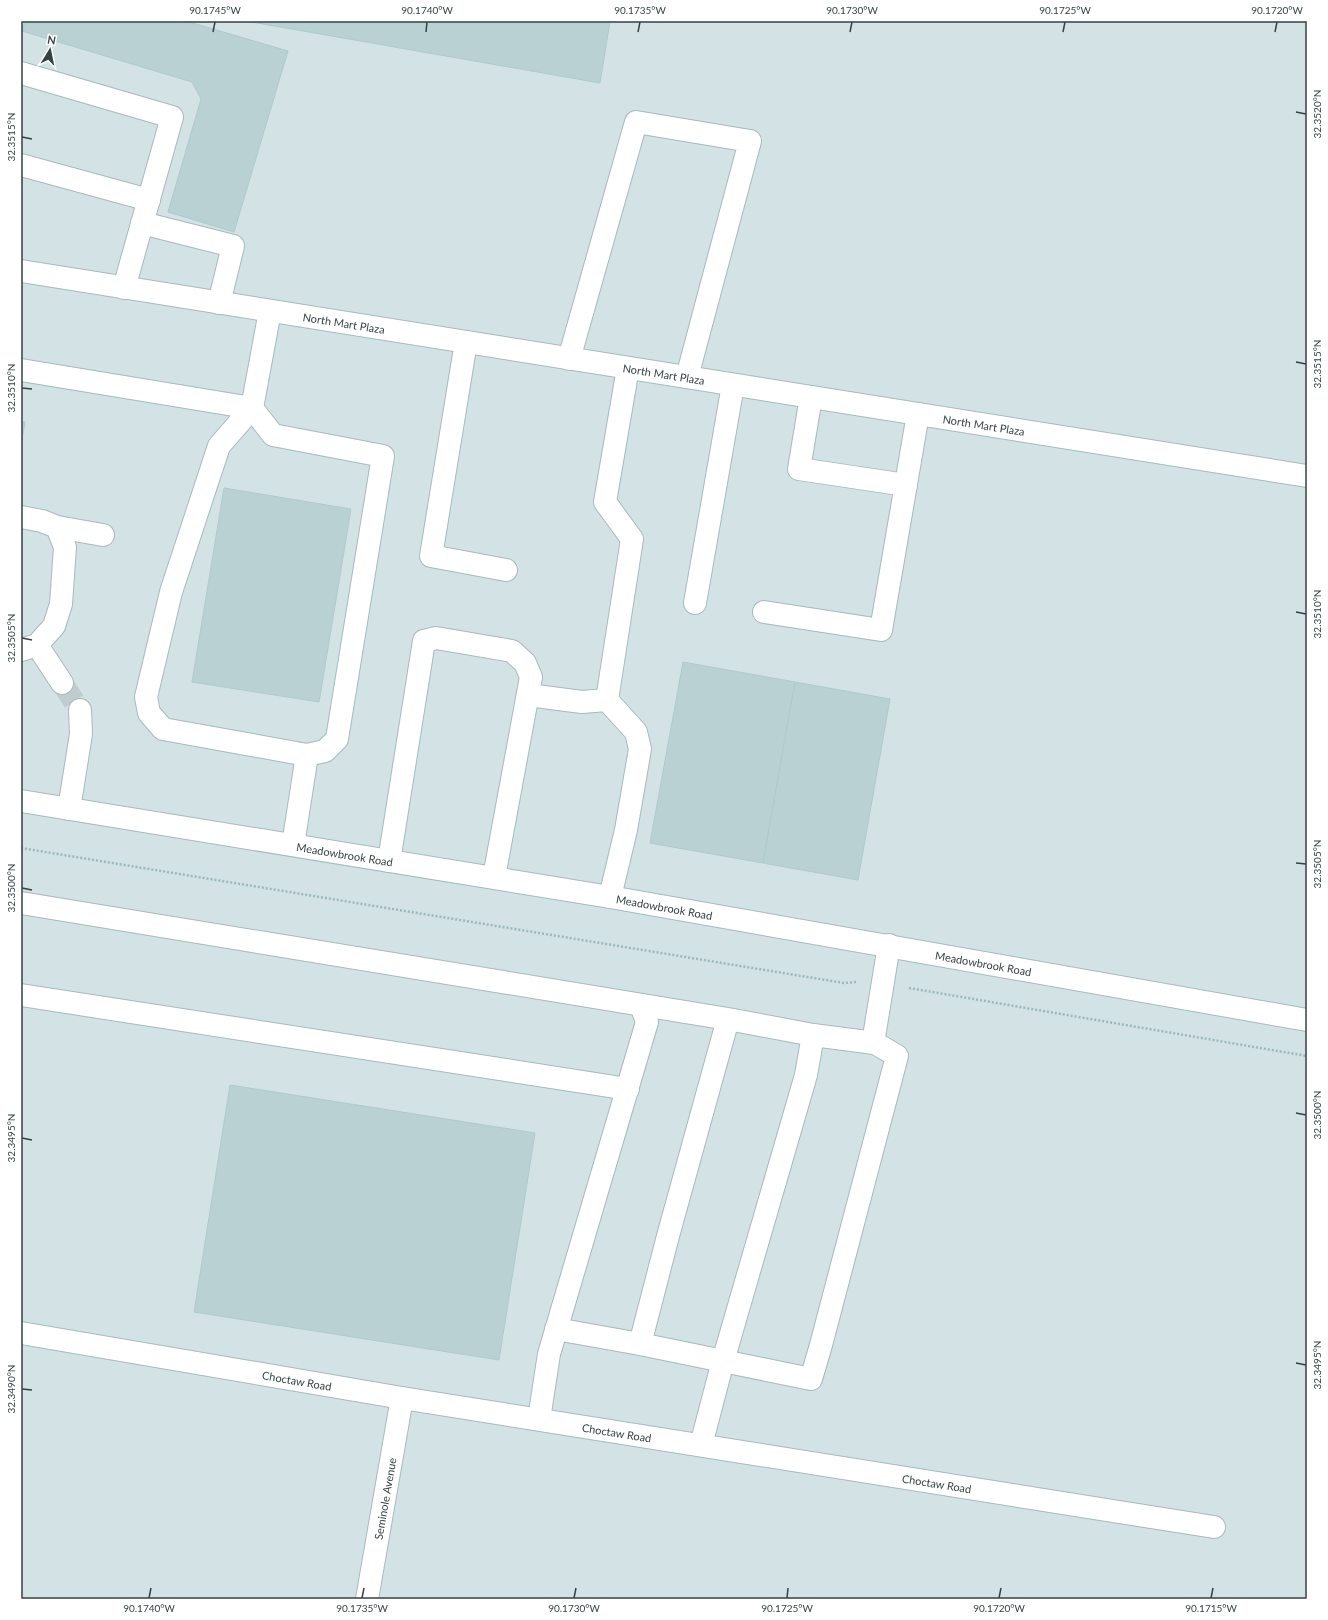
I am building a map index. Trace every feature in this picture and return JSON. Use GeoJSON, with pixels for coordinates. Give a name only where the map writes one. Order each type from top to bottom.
{"type":"FeatureCollection","features":[{"type":"Feature","properties":{"kind":"street"},"geometry":{"type":"LineString","coordinates":[[21,73],[172,117],[124,288]]}},
{"type":"Feature","properties":{"kind":"street"},"geometry":{"type":"LineString","coordinates":[[569,358],[636,122],[750,141],[687,377]]}},
{"type":"Feature","properties":{"kind":"street"},"geometry":{"type":"LineString","coordinates":[[21,165],[149,200]]}},
{"type":"Feature","properties":{"kind":"street"},"geometry":{"type":"LineString","coordinates":[[142,223],[233,246],[219,303]]}},
{"type":"Feature","properties":{"kind":"street","name":"North Mart Plaza"},"geometry":{"type":"LineString","coordinates":[[21,271],[1307,476]]}},
{"type":"Feature","properties":{"kind":"street"},"geometry":{"type":"LineString","coordinates":[[21,370],[252,408],[273,435],[382,456],[337,739],[325,751],[307,755],[163,729],[149,713],[146,697],[171,592],[219,446],[252,408],[270,311]]}},
{"type":"Feature","properties":{"kind":"street"},"geometry":{"type":"LineString","coordinates":[[466,342],[431,556],[506,570]]}},
{"type":"Feature","properties":{"kind":"street"},"geometry":{"type":"LineString","coordinates":[[607,700],[632,539],[605,502],[628,368]]}},
{"type":"Feature","properties":{"kind":"street"},"geometry":{"type":"LineString","coordinates":[[695,602],[733,385]]}},
{"type":"Feature","properties":{"kind":"street"},"geometry":{"type":"LineString","coordinates":[[811,397],[799,469],[906,485]]}},
{"type":"Feature","properties":{"kind":"street"},"geometry":{"type":"LineString","coordinates":[[764,612],[881,630],[918,414]]}},
{"type":"Feature","properties":{"kind":"street"},"geometry":{"type":"LineString","coordinates":[[21,517],[42,521],[57,527],[103,535]]}},
{"type":"Feature","properties":{"kind":"street"},"geometry":{"type":"LineString","coordinates":[[57,527],[65,547],[61,604],[54,626],[29,647],[62,683]]}},
{"type":"Feature","properties":{"kind":"street"},"geometry":{"type":"LineString","coordinates":[[389,861],[424,641],[436,638],[512,651],[525,663],[531,677],[494,877]]}},
{"type":"Feature","properties":{"kind":"street"},"geometry":{"type":"LineString","coordinates":[[528,695],[582,702],[607,700]]}},
{"type":"Feature","properties":{"kind":"street"},"geometry":{"type":"LineString","coordinates":[[607,700],[636,732],[640,749],[626,830],[610,897]]}},
{"type":"Feature","properties":{"kind":"street"},"geometry":{"type":"LineString","coordinates":[[69,809],[81,734],[80,710]]}},
{"type":"Feature","properties":{"kind":"street"},"geometry":{"type":"LineString","coordinates":[[293,845],[307,755]]}},
{"type":"Feature","properties":{"kind":"street","name":"Meadowbrook Road"},"geometry":{"type":"LineString","coordinates":[[22,806],[69,809],[494,877],[888,945],[1307,1020]]}},
{"type":"Feature","properties":{"kind":"street"},"geometry":{"type":"LineString","coordinates":[[21,903],[728,1019],[813,1035],[873,1043],[897,1056],[811,1379],[640,1344],[556,1329]]}},
{"type":"Feature","properties":{"kind":"street"},"geometry":{"type":"LineString","coordinates":[[873,1043],[888,945]]}},
{"type":"Feature","properties":{"kind":"street"},"geometry":{"type":"LineString","coordinates":[[21,995],[628,1089]]}},
{"type":"Feature","properties":{"kind":"street"},"geometry":{"type":"LineString","coordinates":[[539,1419],[549,1354],[647,1022],[641,1005]]}},
{"type":"Feature","properties":{"kind":"street"},"geometry":{"type":"LineString","coordinates":[[640,1344],[728,1019]]}},
{"type":"Feature","properties":{"kind":"street"},"geometry":{"type":"LineString","coordinates":[[701,1445],[723,1361],[806,1074],[813,1035]]}},
{"type":"Feature","properties":{"kind":"street","name":"Choctaw Road"},"geometry":{"type":"LineString","coordinates":[[21,1333],[402,1398],[1214,1527]]}},
{"type":"Feature","properties":{"kind":"street","name":"Seminole Avenue"},"geometry":{"type":"LineString","coordinates":[[367,1599],[402,1398]]}},
{"type":"Feature","properties":{"kind":"path"},"geometry":{"type":"LineString","coordinates":[[21,848],[844,983],[860,981]]}},
{"type":"Feature","properties":{"kind":"path"},"geometry":{"type":"LineString","coordinates":[[906,987],[1307,1056]]}},
{"type":"Feature","properties":{"kind":"shaded area"},"geometry":{"type":"Polygon","coordinates":[[[21,21],[1307,21],[1307,1599],[21,1599],[21,21]]]}},
{"type":"Feature","properties":{"kind":"building"},"geometry":{"type":"Polygon","coordinates":[[[25,21],[186,21],[288,51],[234,232],[168,212],[201,99],[192,82],[22,31],[25,21]]]}},
{"type":"Feature","properties":{"kind":"building"},"geometry":{"type":"Polygon","coordinates":[[[246,21],[610,21],[600,83],[246,21]]]}},
{"type":"Feature","properties":{"kind":"building"},"geometry":{"type":"Polygon","coordinates":[[[21,422],[25,422],[21,444],[21,422]]]}},
{"type":"Feature","properties":{"kind":"building"},"geometry":{"type":"Polygon","coordinates":[[[224,488],[351,509],[319,702],[192,682],[224,488]]]}},
{"type":"Feature","properties":{"kind":"building"},"geometry":{"type":"Polygon","coordinates":[[[683,662],[795,682],[763,863],[650,843],[683,662]]]}},
{"type":"Feature","properties":{"kind":"building"},"geometry":{"type":"Polygon","coordinates":[[[795,682],[890,699],[858,880],[763,863],[795,682]]]}},
{"type":"Feature","properties":{"kind":"building"},"geometry":{"type":"Polygon","coordinates":[[[230,1085],[535,1133],[499,1360],[194,1312],[230,1085]]]}},
{"type":"Feature","properties":{"kind":"tunnel"},"geometry":{"type":"LineString","coordinates":[[62,683],[80,710]]}}]}
